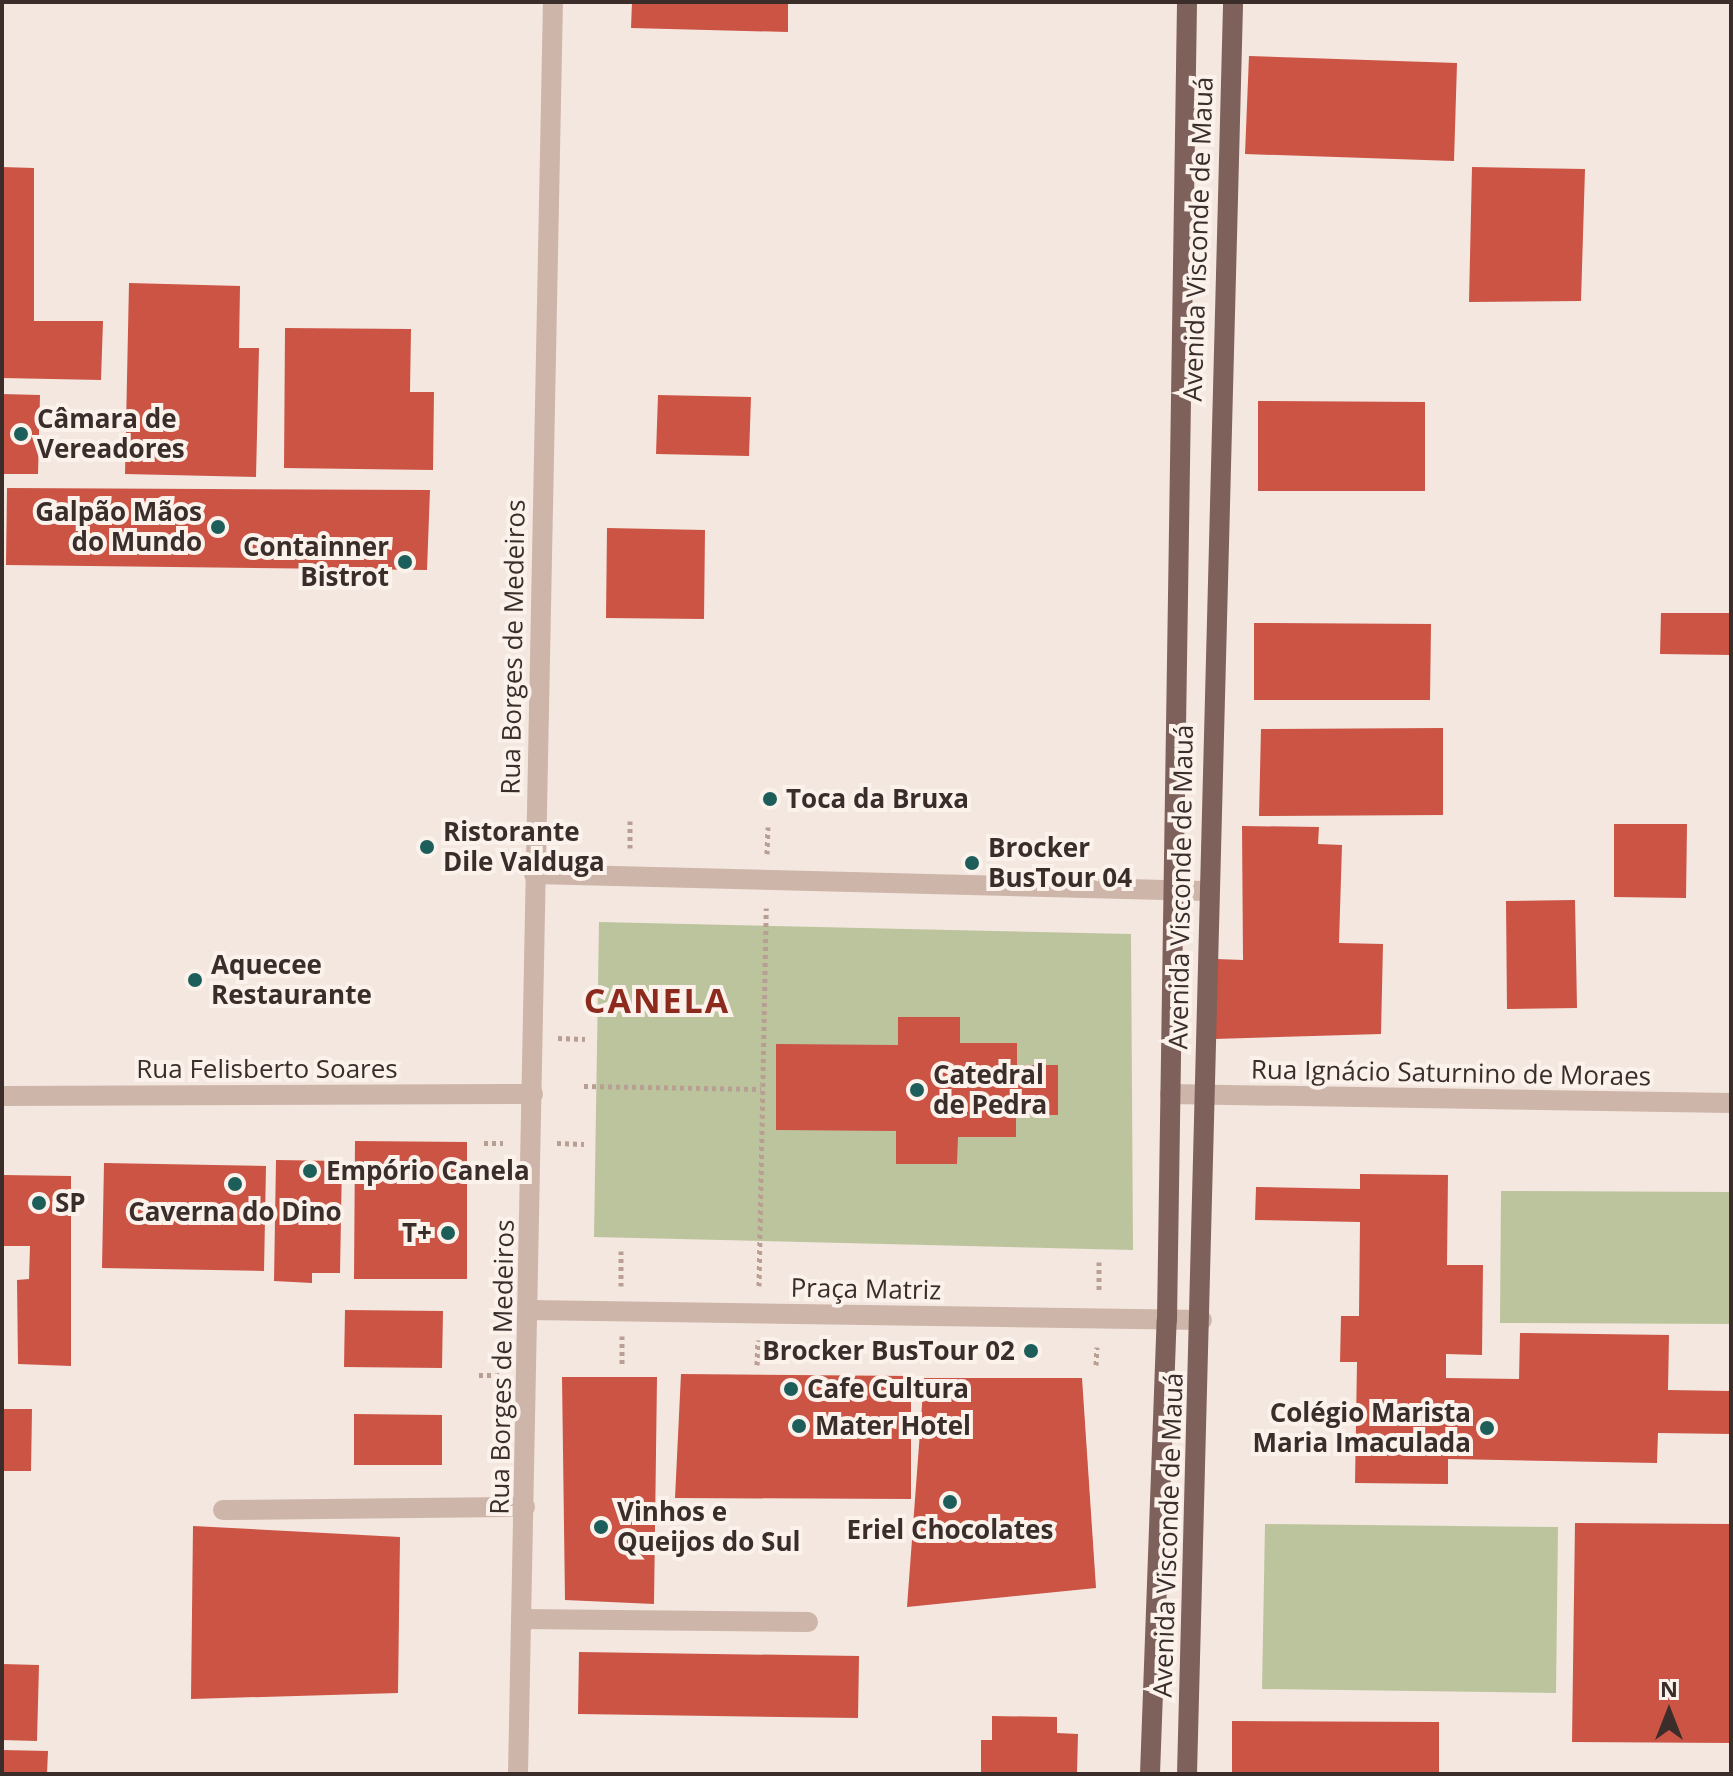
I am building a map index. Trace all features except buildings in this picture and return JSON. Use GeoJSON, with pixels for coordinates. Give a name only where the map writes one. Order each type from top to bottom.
{"type":"FeatureCollection","features":[{"type":"Feature","properties":{"kind":"main road","name":"Avenida Visconde de Mauá"},"geometry":{"type":"LineString","coordinates":[[1150,1774],[1167,1320],[1169,890],[1187,2]]}},
{"type":"Feature","properties":{"kind":"main road","name":"Avenida Visconde de Mauá"},"geometry":{"type":"LineString","coordinates":[[1187,1774],[1202,1320],[1205,891],[1233,2]]}},
{"type":"Feature","properties":{"kind":"street","name":"Rua Borges de Medeiros"},"geometry":{"type":"LineString","coordinates":[[518,1774],[553,2]]}},
{"type":"Feature","properties":{"kind":"street"},"geometry":{"type":"LineString","coordinates":[[534,874],[766,875],[1205,891]]}},
{"type":"Feature","properties":{"kind":"street","name":"Rua Felisberto Soares"},"geometry":{"type":"LineString","coordinates":[[2,1096],[533,1094]]}},
{"type":"Feature","properties":{"kind":"street","name":"Rua Ignácio Saturnino de Moraes"},"geometry":{"type":"LineString","coordinates":[[1170,1094],[1731,1103]]}},
{"type":"Feature","properties":{"kind":"street","name":"Praça Matriz"},"geometry":{"type":"LineString","coordinates":[[529,1310],[1202,1320]]}},
{"type":"Feature","properties":{"kind":"street"},"geometry":{"type":"LineString","coordinates":[[223,1510],[525,1507]]}},
{"type":"Feature","properties":{"kind":"street"},"geometry":{"type":"LineString","coordinates":[[521,1619],[808,1622]]}},
{"type":"Feature","properties":{"kind":"path"},"geometry":{"type":"LineString","coordinates":[[759,1313],[768,827]]}},
{"type":"Feature","properties":{"kind":"path"},"geometry":{"type":"LineString","coordinates":[[584,1086],[761,1089]]}},
{"type":"Feature","properties":{"kind":"green space"},"geometry":{"type":"Polygon","coordinates":[[[599,922],[1131,934],[1133,1250],[594,1237],[599,922]]]}},
{"type":"Feature","properties":{"kind":"green space"},"geometry":{"type":"Polygon","coordinates":[[[1501,1191],[1731,1192],[1731,1324],[1500,1323],[1501,1191]]]}},
{"type":"Feature","properties":{"kind":"green space"},"geometry":{"type":"Polygon","coordinates":[[[1265,1524],[1558,1527],[1556,1693],[1262,1689],[1265,1524]]]}},
{"type":"Feature","properties":{"kind":"place","name":"Câmara de Vereadores"},"geometry":{"type":"Point","coordinates":[21,434]}},
{"type":"Feature","properties":{"kind":"place","name":"Galpão Mãos do Mundo"},"geometry":{"type":"Point","coordinates":[218,527]}},
{"type":"Feature","properties":{"kind":"place","name":"Containner Bistrot"},"geometry":{"type":"Point","coordinates":[405,562]}},
{"type":"Feature","properties":{"kind":"place","name":"Toca da Bruxa"},"geometry":{"type":"Point","coordinates":[770,799]}},
{"type":"Feature","properties":{"kind":"place","name":"Ristorante Dile Valduga"},"geometry":{"type":"Point","coordinates":[427,847]}},
{"type":"Feature","properties":{"kind":"place","name":"Brocker BusTour 04"},"geometry":{"type":"Point","coordinates":[972,863]}},
{"type":"Feature","properties":{"kind":"place","name":"Aquecee Restaurante"},"geometry":{"type":"Point","coordinates":[195,980]}},
{"type":"Feature","properties":{"kind":"place","name":"Catedral de Pedra"},"geometry":{"type":"Point","coordinates":[917,1090]}},
{"type":"Feature","properties":{"kind":"place","name":"Empório Canela"},"geometry":{"type":"Point","coordinates":[310,1171]}},
{"type":"Feature","properties":{"kind":"place","name":"Caverna do Dino"},"geometry":{"type":"Point","coordinates":[235,1184]}},
{"type":"Feature","properties":{"kind":"place","name":"SP"},"geometry":{"type":"Point","coordinates":[39,1203]}},
{"type":"Feature","properties":{"kind":"place","name":"T+"},"geometry":{"type":"Point","coordinates":[448,1233]}},
{"type":"Feature","properties":{"kind":"place","name":"Brocker BusTour 02"},"geometry":{"type":"Point","coordinates":[1031,1351]}},
{"type":"Feature","properties":{"kind":"place","name":"Cafe Cultura"},"geometry":{"type":"Point","coordinates":[791,1389]}},
{"type":"Feature","properties":{"kind":"place","name":"Mater Hotel"},"geometry":{"type":"Point","coordinates":[799,1426]}},
{"type":"Feature","properties":{"kind":"place","name":"Colégio Marista Maria Imaculada"},"geometry":{"type":"Point","coordinates":[1487,1428]}},
{"type":"Feature","properties":{"kind":"place","name":"Eriel Chocolates"},"geometry":{"type":"Point","coordinates":[950,1502]}},
{"type":"Feature","properties":{"kind":"place","name":"Vinhos e Queijos do Sul"},"geometry":{"type":"Point","coordinates":[601,1527]}},
{"type":"Feature","properties":{"kind":"district","name":"CANELA"},"geometry":{"type":"Point","coordinates":[657,1001]}}]}
